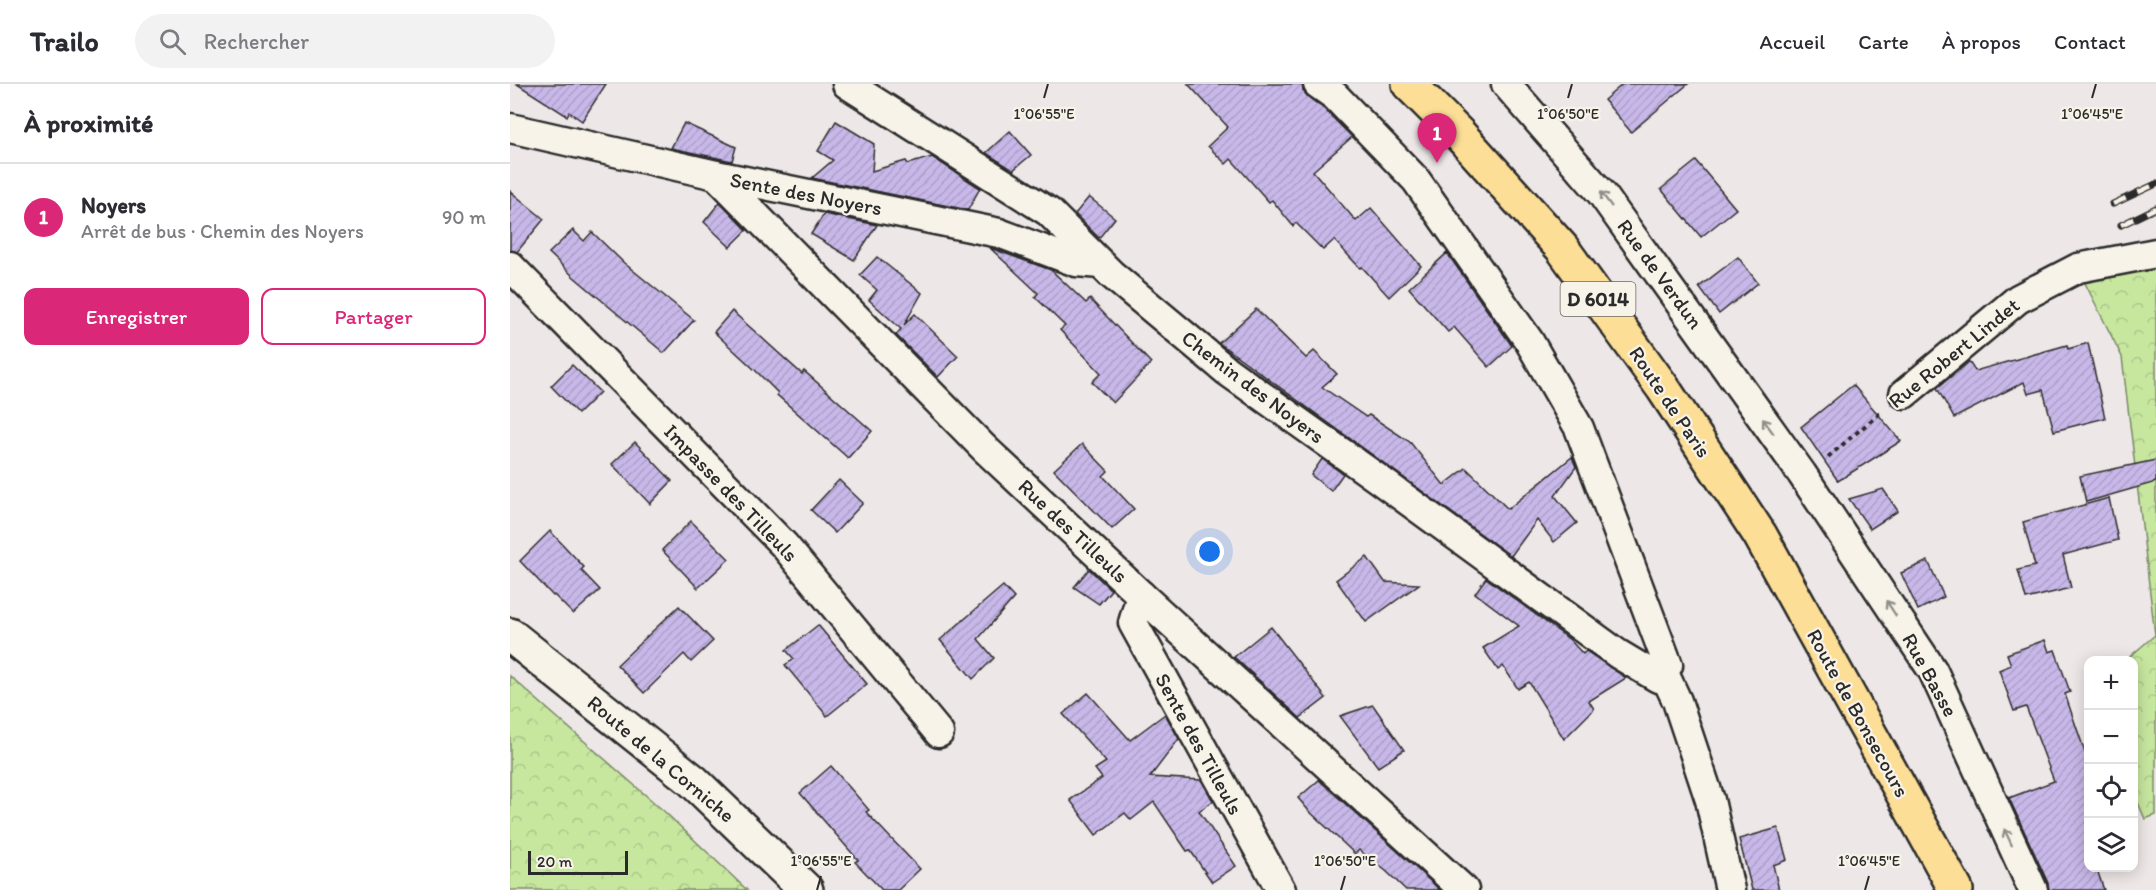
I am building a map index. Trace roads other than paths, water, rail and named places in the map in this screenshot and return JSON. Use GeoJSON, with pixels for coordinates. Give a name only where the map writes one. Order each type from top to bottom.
{"type":"FeatureCollection","features":[{"type":"Feature","properties":{"kind":"main road","name":"Route de Paris"},"geometry":{"type":"LineString","coordinates":[[1409,84],[1460,135],[1562,248],[1662,388],[1760,535]]}},
{"type":"Feature","properties":{"kind":"main road","name":"Route de Bonsecours"},"geometry":{"type":"LineString","coordinates":[[1760,535],[1956,890]]}},
{"type":"Feature","properties":{"kind":"street","name":"Chemin des Noyers"},"geometry":{"type":"LineString","coordinates":[[847,84],[1048,212],[1101,264],[1227,371],[1618,654],[1658,678],[1663,671]]}},
{"type":"Feature","properties":{"kind":"street","name":"Rue de Verdun"},"geometry":{"type":"LineString","coordinates":[[1506,84],[1602,194],[1802,474]]}},
{"type":"Feature","properties":{"kind":"street"},"geometry":{"type":"LineString","coordinates":[[1333,88],[1416,180],[1529,341],[1579,428],[1668,665],[1663,671],[1677,701],[1710,800],[1730,890]]}},
{"type":"Feature","properties":{"kind":"street","name":"Sente des Noyers"},"geometry":{"type":"LineString","coordinates":[[510,128],[716,175],[999,233],[1076,262],[1101,264]]}},
{"type":"Feature","properties":{"kind":"street","name":"Rue des Tilleuls"},"geometry":{"type":"LineString","coordinates":[[716,175],[984,448],[1141,595],[1455,881]]}},
{"type":"Feature","properties":{"kind":"street","name":"Rue Robert Lindet"},"geometry":{"type":"LineString","coordinates":[[1904,394],[2018,299],[2078,268],[2156,253]]}},
{"type":"Feature","properties":{"kind":"street","name":"Impasse des Tilleuls"},"geometry":{"type":"LineString","coordinates":[[510,266],[784,545],[939,733]]}},
{"type":"Feature","properties":{"kind":"street","name":"Rue Basse"},"geometry":{"type":"LineString","coordinates":[[1802,474],[1933,671],[2033,890]]}},
{"type":"Feature","properties":{"kind":"street","name":"Sente des Tilleuls"},"geometry":{"type":"LineString","coordinates":[[1141,595],[1133,623],[1281,890]]}},
{"type":"Feature","properties":{"kind":"street","name":"Route de la Corniche"},"geometry":{"type":"LineString","coordinates":[[510,635],[693,781],[806,890]]}},
{"type":"Feature","properties":{"kind":"railway"},"geometry":{"type":"LineString","coordinates":[[2113,204],[2156,184]]}},
{"type":"Feature","properties":{"kind":"railway"},"geometry":{"type":"LineString","coordinates":[[2121,225],[2156,208]]}},
{"type":"Feature","properties":{"kind":"place","name":"Noyers"},"geometry":{"type":"Point","coordinates":[1437,163]}}]}
